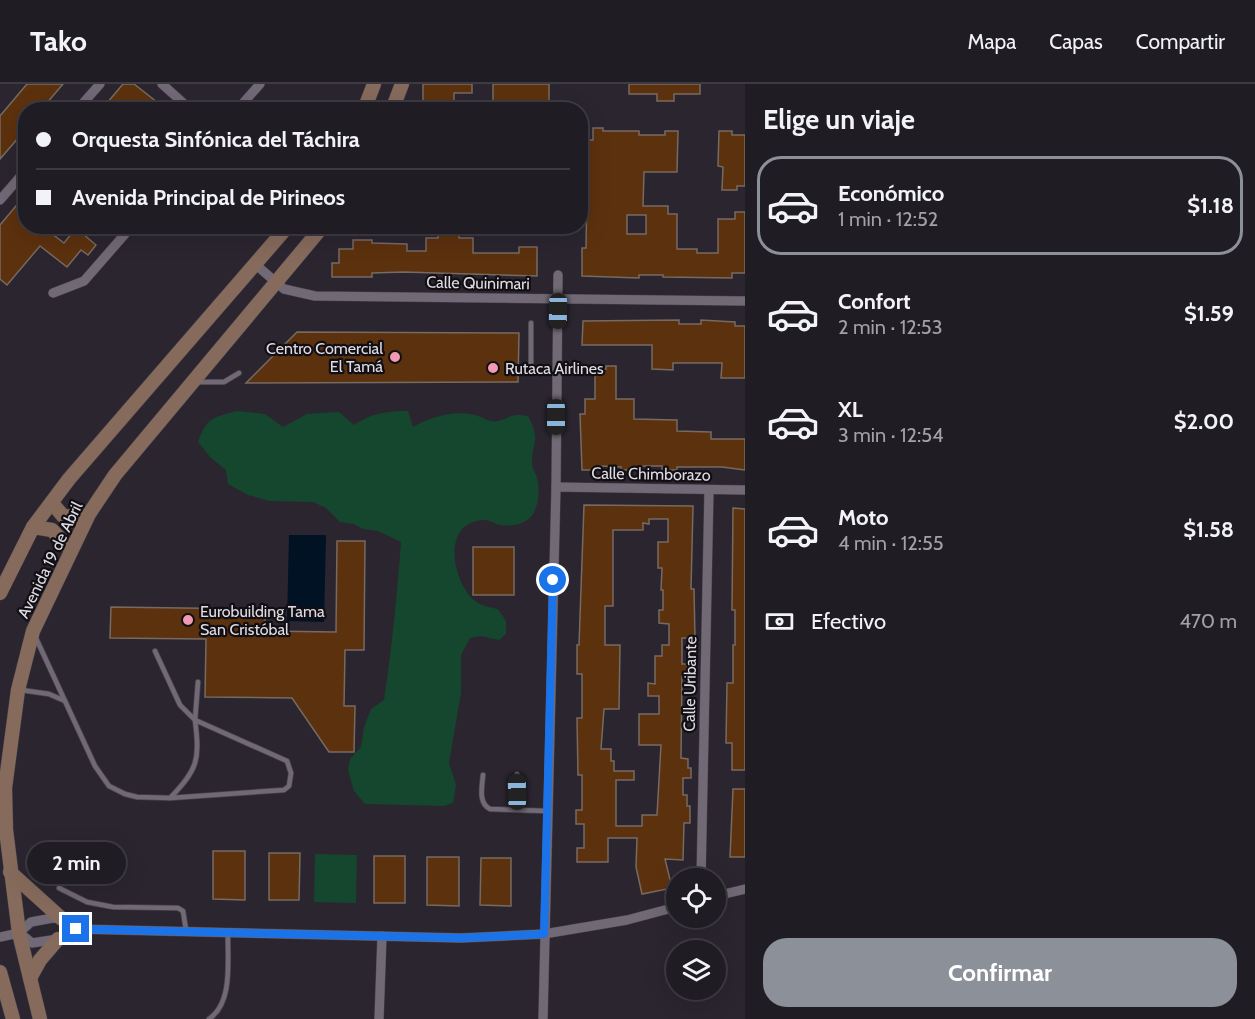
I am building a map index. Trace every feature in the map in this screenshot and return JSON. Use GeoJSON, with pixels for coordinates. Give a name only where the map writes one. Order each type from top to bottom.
{"type":"FeatureCollection","features":[{"type":"Feature","properties":{"kind":"main road"},"geometry":{"type":"LineString","coordinates":[[367,102],[374,84]]}},
{"type":"Feature","properties":{"kind":"main road"},"geometry":{"type":"LineString","coordinates":[[395,102],[402,84]]}},
{"type":"Feature","properties":{"kind":"main road","name":"Avenida 19 de Abril"},"geometry":{"type":"LineString","coordinates":[[0,593],[33,527],[69,479],[281,234]]}},
{"type":"Feature","properties":{"kind":"main road","name":"Avenida 19 de Abril"},"geometry":{"type":"LineString","coordinates":[[40,1019],[19,933],[3,840],[5,788],[18,690],[33,631],[86,518],[115,475],[316,234]]}},
{"type":"Feature","properties":{"kind":"main road"},"geometry":{"type":"LineString","coordinates":[[52,502],[63,516],[86,518]]}},
{"type":"Feature","properties":{"kind":"main road"},"geometry":{"type":"LineString","coordinates":[[33,527],[52,530],[70,550]]}},
{"type":"Feature","properties":{"kind":"main road"},"geometry":{"type":"LineString","coordinates":[[10,872],[62,919]]}},
{"type":"Feature","properties":{"kind":"main road"},"geometry":{"type":"LineString","coordinates":[[30,978],[40,960],[58,939]]}},
{"type":"Feature","properties":{"kind":"main road"},"geometry":{"type":"LineString","coordinates":[[0,972],[13,1019]]}},
{"type":"Feature","properties":{"kind":"street"},"geometry":{"type":"LineString","coordinates":[[84,102],[100,84]]}},
{"type":"Feature","properties":{"kind":"street"},"geometry":{"type":"LineString","coordinates":[[162,84],[181,102]]}},
{"type":"Feature","properties":{"kind":"street"},"geometry":{"type":"LineString","coordinates":[[244,102],[260,84]]}},
{"type":"Feature","properties":{"kind":"street"},"geometry":{"type":"LineString","coordinates":[[0,200],[18,179]]}},
{"type":"Feature","properties":{"kind":"street"},"geometry":{"type":"LineString","coordinates":[[52,292],[84,281],[125,234]]}},
{"type":"Feature","properties":{"kind":"street","name":"Calle Quinimari"},"geometry":{"type":"LineString","coordinates":[[256,265],[284,289],[315,296],[745,300]]}},
{"type":"Feature","properties":{"kind":"street"},"geometry":{"type":"LineString","coordinates":[[543,1019],[546,811],[556,487],[558,275]]}},
{"type":"Feature","properties":{"kind":"street","name":"Calle Chimborazo"},"geometry":{"type":"LineString","coordinates":[[556,487],[745,490]]}},
{"type":"Feature","properties":{"kind":"street","name":"Calle Uribante"},"geometry":{"type":"LineString","coordinates":[[701,868],[709,490]]}},
{"type":"Feature","properties":{"kind":"street"},"geometry":{"type":"LineString","coordinates":[[726,894],[745,889]]}},
{"type":"Feature","properties":{"kind":"street"},"geometry":{"type":"LineString","coordinates":[[19,933],[32,943],[58,939],[76,929],[461,938],[544,934],[627,920],[666,910]]}},
{"type":"Feature","properties":{"kind":"street"},"geometry":{"type":"LineString","coordinates":[[0,937],[19,933],[31,922],[62,919],[76,929]]}},
{"type":"Feature","properties":{"kind":"street"},"geometry":{"type":"LineString","coordinates":[[379,1019],[382,936]]}},
{"type":"Feature","properties":{"kind":"lane"},"geometry":{"type":"LineString","coordinates":[[531,323],[531,368]]}},
{"type":"Feature","properties":{"kind":"lane"},"geometry":{"type":"LineString","coordinates":[[192,382],[224,382],[239,373]]}},
{"type":"Feature","properties":{"kind":"lane"},"geometry":{"type":"LineString","coordinates":[[33,631],[95,766],[109,786],[125,795],[170,798],[284,790],[289,786],[291,773],[287,761],[195,720],[180,705],[156,651]]}},
{"type":"Feature","properties":{"kind":"lane"},"geometry":{"type":"LineString","coordinates":[[170,798],[189,778],[195,765],[198,746],[195,720],[198,682]]}},
{"type":"Feature","properties":{"kind":"lane"},"geometry":{"type":"LineString","coordinates":[[18,690],[49,694],[65,701]]}},
{"type":"Feature","properties":{"kind":"lane"},"geometry":{"type":"LineString","coordinates":[[517,774],[517,810]]}},
{"type":"Feature","properties":{"kind":"lane"},"geometry":{"type":"LineString","coordinates":[[483,775],[482,800],[490,809],[546,811]]}},
{"type":"Feature","properties":{"kind":"lane"},"geometry":{"type":"LineString","coordinates":[[59,888],[87,902],[112,907],[178,908],[183,911],[186,930]]}},
{"type":"Feature","properties":{"kind":"lane"},"geometry":{"type":"LineString","coordinates":[[208,1019],[218,1013],[224,1001],[228,932]]}},
{"type":"Feature","properties":{"kind":"green space"},"geometry":{"type":"Polygon","coordinates":[[[237,411],[265,414],[283,427],[307,414],[339,412],[354,425],[380,414],[408,411],[413,427],[435,417],[459,413],[475,415],[489,421],[503,420],[514,415],[528,416],[535,437],[532,465],[538,486],[538,501],[533,514],[523,522],[509,526],[485,520],[471,523],[457,537],[455,547],[457,569],[465,589],[478,603],[498,609],[506,621],[506,634],[499,640],[481,636],[470,638],[461,655],[461,693],[449,763],[456,785],[453,803],[444,806],[365,804],[354,791],[348,770],[350,759],[361,747],[364,727],[371,709],[384,700],[401,542],[378,531],[340,522],[326,508],[313,502],[269,501],[248,495],[228,484],[226,470],[211,458],[198,442],[208,423],[222,415],[237,411]]]}},
{"type":"Feature","properties":{"kind":"green space"},"geometry":{"type":"Polygon","coordinates":[[[315,854],[357,855],[356,903],[314,902],[315,854]]]}},
{"type":"Feature","properties":{"kind":"water"},"geometry":{"type":"Polygon","coordinates":[[[289,535],[326,535],[324,622],[287,621],[289,535]]]}},
{"type":"Feature","properties":{"kind":"building"},"geometry":{"type":"Polygon","coordinates":[[[27,84],[63,84],[48,102],[18,102],[18,138],[0,159],[0,116],[27,84]]]}},
{"type":"Feature","properties":{"kind":"building"},"geometry":{"type":"Polygon","coordinates":[[[123,84],[134,84],[157,102],[108,102],[123,84]]]}},
{"type":"Feature","properties":{"kind":"building"},"geometry":{"type":"Polygon","coordinates":[[[423,84],[472,84],[472,93],[454,93],[454,101],[423,101],[423,84]]]}},
{"type":"Feature","properties":{"kind":"building"},"geometry":{"type":"Polygon","coordinates":[[[493,84],[549,84],[549,102],[493,102],[493,84]]]}},
{"type":"Feature","properties":{"kind":"building"},"geometry":{"type":"Polygon","coordinates":[[[629,84],[700,84],[700,94],[674,94],[674,101],[657,101],[657,94],[629,94],[629,84]]]}},
{"type":"Feature","properties":{"kind":"building"},"geometry":{"type":"Polygon","coordinates":[[[593,128],[603,128],[603,131],[639,131],[639,135],[665,135],[665,131],[678,131],[677,172],[644,172],[643,206],[668,206],[668,214],[677,214],[677,249],[697,249],[697,253],[718,253],[718,219],[735,219],[735,212],[745,212],[745,273],[732,273],[732,278],[663,277],[663,275],[639,275],[639,278],[582,276],[582,248],[586,248],[588,234],[588,140],[593,140],[593,128]],[[627,215],[627,234],[646,234],[646,215],[627,215]]]}},
{"type":"Feature","properties":{"kind":"building"},"geometry":{"type":"Polygon","coordinates":[[[719,131],[732,131],[732,135],[745,135],[745,186],[737,186],[737,190],[722,190],[723,167],[718,166],[719,131]]]}},
{"type":"Feature","properties":{"kind":"building"},"geometry":{"type":"Polygon","coordinates":[[[18,204],[18,234],[52,234],[64,243],[71,234],[83,234],[96,245],[88,255],[81,250],[67,267],[40,246],[7,285],[0,279],[0,225],[18,204]]]}},
{"type":"Feature","properties":{"kind":"building"},"geometry":{"type":"Polygon","coordinates":[[[438,234],[459,234],[459,238],[473,238],[473,253],[519,253],[519,247],[537,247],[537,276],[404,272],[372,273],[372,277],[332,277],[332,263],[339,263],[339,249],[353,249],[353,240],[407,244],[407,251],[426,251],[426,238],[438,238],[438,234]]]}},
{"type":"Feature","properties":{"kind":"building"},"geometry":{"type":"Polygon","coordinates":[[[679,320],[679,324],[701,324],[701,320],[735,322],[735,326],[745,326],[745,378],[721,378],[722,363],[673,363],[673,370],[652,369],[652,345],[582,345],[583,321],[679,320]]]}},
{"type":"Feature","properties":{"kind":"building","name":"Centro Comercial El Tamá"},"geometry":{"type":"Polygon","coordinates":[[[297,332],[519,333],[518,382],[246,383],[297,332]]]}},
{"type":"Feature","properties":{"kind":"building"},"geometry":{"type":"Polygon","coordinates":[[[606,366],[616,366],[616,399],[634,399],[634,419],[677,420],[677,431],[711,432],[711,439],[745,439],[745,470],[722,467],[677,467],[677,470],[662,470],[662,466],[642,466],[642,470],[621,470],[621,467],[600,466],[600,470],[582,470],[580,414],[585,414],[585,399],[595,399],[595,369],[606,369],[606,366]]]}},
{"type":"Feature","properties":{"kind":"building"},"geometry":{"type":"Polygon","coordinates":[[[584,505],[693,506],[691,589],[694,589],[695,638],[682,638],[682,664],[687,664],[687,677],[682,677],[681,758],[688,759],[688,768],[691,768],[691,778],[683,778],[683,795],[687,795],[687,806],[690,806],[690,823],[684,823],[683,860],[665,859],[667,868],[666,889],[642,894],[636,867],[637,838],[608,838],[608,862],[577,862],[577,848],[584,848],[584,824],[576,824],[576,810],[582,810],[582,775],[578,775],[577,718],[582,718],[582,674],[577,674],[577,645],[579,645],[584,505]],[[649,519],[649,524],[643,523],[643,530],[613,530],[613,606],[605,606],[605,645],[620,645],[619,709],[604,709],[601,749],[611,749],[614,771],[634,771],[634,780],[616,780],[616,826],[642,826],[642,815],[657,815],[661,745],[639,745],[639,714],[659,714],[659,696],[648,696],[648,683],[655,684],[655,656],[662,656],[662,645],[669,645],[669,624],[659,623],[659,610],[663,610],[663,590],[661,590],[662,568],[658,568],[658,542],[668,542],[668,519],[649,519]]]}},
{"type":"Feature","properties":{"kind":"building"},"geometry":{"type":"Polygon","coordinates":[[[733,508],[745,509],[745,770],[732,770],[732,743],[726,743],[727,683],[733,683],[733,645],[735,645],[735,610],[732,610],[733,508]]]}},
{"type":"Feature","properties":{"kind":"building","name":"Eurobuilding Tama San Cristóbal"},"geometry":{"type":"Polygon","coordinates":[[[337,541],[365,541],[364,650],[345,650],[344,706],[355,706],[354,752],[329,752],[292,698],[205,697],[206,639],[110,638],[111,607],[265,609],[265,631],[336,632],[337,541]]]}},
{"type":"Feature","properties":{"kind":"building"},"geometry":{"type":"Polygon","coordinates":[[[473,547],[514,547],[514,595],[473,595],[473,547]]]}},
{"type":"Feature","properties":{"kind":"building"},"geometry":{"type":"Polygon","coordinates":[[[733,789],[745,789],[745,857],[730,857],[733,789]]]}},
{"type":"Feature","properties":{"kind":"building"},"geometry":{"type":"Polygon","coordinates":[[[213,851],[245,851],[245,900],[213,899],[213,851]]]}},
{"type":"Feature","properties":{"kind":"building"},"geometry":{"type":"Polygon","coordinates":[[[269,853],[300,853],[299,900],[269,900],[269,853]]]}},
{"type":"Feature","properties":{"kind":"building"},"geometry":{"type":"Polygon","coordinates":[[[374,856],[405,856],[405,903],[374,903],[374,856]]]}},
{"type":"Feature","properties":{"kind":"building"},"geometry":{"type":"Polygon","coordinates":[[[427,857],[459,857],[459,906],[427,905],[427,857]]]}},
{"type":"Feature","properties":{"kind":"building"},"geometry":{"type":"Polygon","coordinates":[[[481,858],[511,858],[511,906],[480,905],[481,858]]]}},
{"type":"Feature","properties":{"kind":"place","name":"Centro Comercial El Tamá"},"geometry":{"type":"Point","coordinates":[395,357]}},
{"type":"Feature","properties":{"kind":"place","name":"Rutaca Airlines"},"geometry":{"type":"Point","coordinates":[493,368]}},
{"type":"Feature","properties":{"kind":"place","name":"Eurobuilding Tama San Cristóbal"},"geometry":{"type":"Point","coordinates":[188,620]}},
{"type":"Feature","properties":{"kind":"route"},"geometry":{"type":"LineString","coordinates":[[76,929],[461,938],[544,934],[553,580]]}}]}
